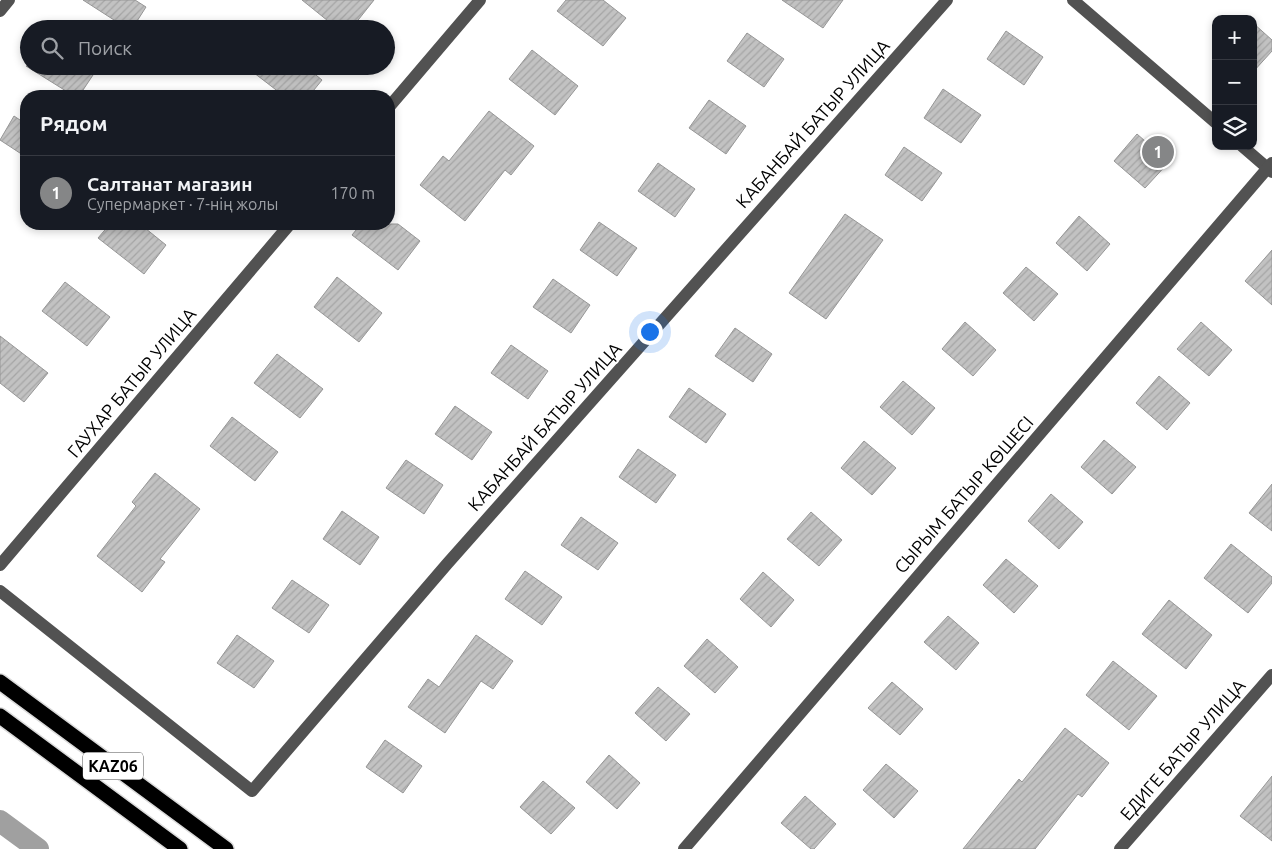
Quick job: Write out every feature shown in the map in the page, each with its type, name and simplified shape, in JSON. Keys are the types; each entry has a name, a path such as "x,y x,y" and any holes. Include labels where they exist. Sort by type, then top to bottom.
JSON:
{"highway":[{"name":"KАZ06","path":"0,682 226,849"},
{"name":"KАZ06","path":"0,716 180,849"}],"street":[{"path":"0,11 9,0"},
{"path":"395,100 480,0"},
{"name":"КАБАНБАЙ БАТЫР УЛИЦА","path":"0,591 252,791 447,564 947,0"},
{"path":"1073,0 1212,121"},
{"path":"1247,150 1271,168"},
{"name":"СЫРЫМ БАТЫР КӨШЕСІ","path":"684,849 1271,168"},
{"name":"ГАУХАР БАТЫР УЛИЦА","path":"0,566 285,230"},
{"name":"ЕДИГЕ БАТЫР УЛИЦА","path":"1120,849 1272,675"}],"building":[{"path":"83,0 135,0 146,7 138,20 114,20"},
{"path":"302,0 374,0 358,20 327,20"},
{"path":"566,0 603,0 626,18 603,46 557,11"},
{"path":"782,0 843,0 823,28"},
{"path":"1257,27 1272,40 1272,51 1257,68"},
{"path":"1006,31 1043,57 1024,85 987,59"},
{"path":"747,33 784,59 764,87 727,61"},
{"path":"532,50 578,86 555,115 509,79"},
{"path":"40,75 93,75 83,90 64,90"},
{"path":"257,75 316,75 322,80 314,90 276,90"},
{"path":"943,89 981,115 961,143 924,118"},
{"path":"709,100 746,126 726,154 689,128"},
{"path":"489,111 534,146 511,175 505,170 465,221 420,185 443,156 449,161"},
{"path":"14,116 20,120 20,153 0,140"},
{"path":"1137,134 1169,162 1145,188 1114,161"},
{"path":"904,147 942,173 922,201 885,175"},
{"path":"658,163 695,189 675,217 638,191"},
{"path":"845,214 883,240 826,319 789,293"},
{"path":"1079,216 1110,244 1087,271 1056,243"},
{"path":"599,222 637,248 617,276 580,250"},
{"path":"395,224 398,224 420,241 398,270 352,235 356,230 395,230"},
{"path":"105,230 147,230 166,245 144,274 98,238"},
{"path":"1272,250 1272,305 1245,281"},
{"path":"1026,267 1058,294 1034,321 1003,293"},
{"path":"337,277 382,313 359,342 314,307"},
{"path":"553,279 590,305 571,333 533,307"},
{"path":"65,282 110,317 87,346 42,311"},
{"path":"965,322 996,350 973,376 942,349"},
{"path":"1201,322 1232,350 1209,376 1177,349"},
{"path":"735,328 772,354 753,382 715,356"},
{"path":"0,336 48,373 24,402 0,383"},
{"path":"511,345 548,371 528,399 491,373"},
{"path":"277,354 323,389 300,418 254,383"},
{"path":"1159,376 1190,403 1167,430 1136,403"},
{"path":"903,381 935,408 912,435 880,407"},
{"path":"689,388 726,414 706,443 669,417"},
{"path":"455,406 492,432 472,460 435,434"},
{"path":"232,417 278,452 255,481 210,446"},
{"path":"1104,440 1136,467 1112,494 1081,467"},
{"path":"864,441 896,468 872,495 841,468"},
{"path":"638,449 676,475 656,503 619,477"},
{"path":"406,460 443,485 424,514 386,488"},
{"path":"155,473 200,509 160,559 165,562 142,592 97,556 136,506 132,502"},
{"path":"1272,484 1272,531 1249,513"},
{"path":"1051,494 1083,522 1059,549 1028,521"},
{"path":"342,511 379,537 360,565 323,539"},
{"path":"811,512 842,540 819,566 787,539"},
{"path":"581,517 618,543 598,570 561,545"},
{"path":"1231,544 1272,577 1272,583 1248,613 1204,578"},
{"path":"1006,559 1038,586 1014,613 983,585"},
{"path":"525,571 562,597 542,625 505,599"},
{"path":"763,572 794,600 771,627 740,599"},
{"path":"292,580 329,605 309,633 272,608"},
{"path":"1169,600 1212,635 1186,669 1142,634"},
{"path":"948,616 979,643 956,670 924,642"},
{"path":"237,635 274,661 254,688 217,663"},
{"path":"476,635 513,661 493,689 481,681 445,733 408,707 428,679 439,687"},
{"path":"707,639 738,667 715,693 684,666"},
{"path":"1113,661 1157,696 1129,730 1086,695"},
{"path":"892,682 923,709 900,735 868,708"},
{"path":"658,687 690,714 666,741 635,713"},
{"path":"1065,728 1109,763 1082,797 1078,794 1035,849 963,849 1019,779 1022,782"},
{"path":"385,740 422,766 403,793 366,767"},
{"path":"609,755 640,783 617,809 586,782"},
{"path":"886,764 918,791 894,818 863,790"},
{"path":"1272,776 1272,841 1240,816"},
{"path":"543,781 575,808 551,834 520,807"},
{"path":"805,796 836,824 814,849 811,849 781,823"}],"waterway":[{"path":"0,821 38,849"}],"place":[{"name":"Салтанат магазин","path":"1158,152"}]}
